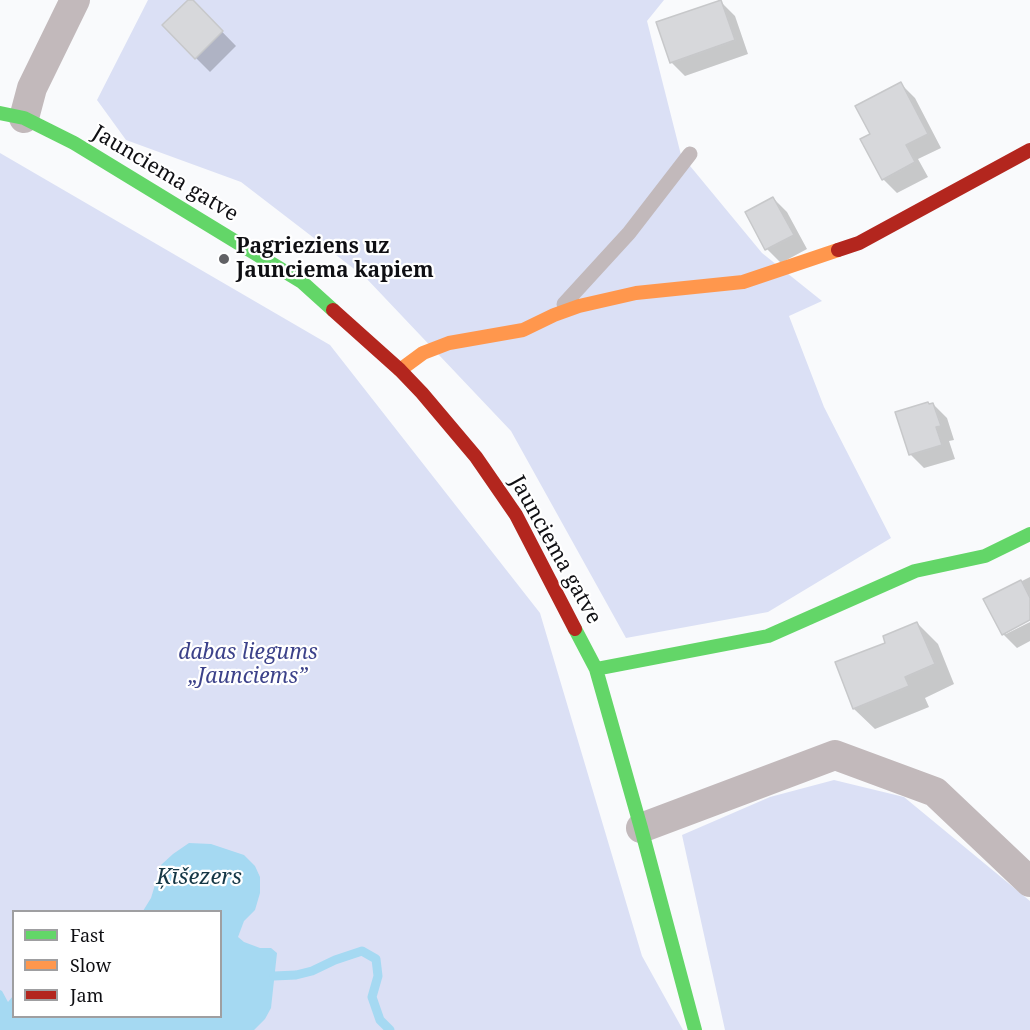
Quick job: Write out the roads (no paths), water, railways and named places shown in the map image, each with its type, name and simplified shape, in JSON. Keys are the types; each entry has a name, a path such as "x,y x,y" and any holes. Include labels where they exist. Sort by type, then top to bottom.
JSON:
{"main road":[{"name":"Jaunciema gatve","path":"12,115 74,143 302,282 400,370 477,457 516,515 596,669 695,1030"},
{"path":"400,370 423,353 449,343 524,330 579,306 636,293 743,282 859,243 1030,150"},
{"path":"596,669 768,636 915,571 985,556 1030,534"}],"street":[{"path":"12,115 32,88 75,0"},
{"path":"641,828 835,755 935,792 1029,880"}],"lane":[{"path":"554,315 629,233 690,154"}],"water":[{"name":"Ķīšezers","path":"189,843 211,844 244,855 255,866 260,877 260,893 255,910 244,921 238,937 260,948 271,948 277,953 271,1008 265,1019 254,1030 0,1030 0,990 8,1002 12,997 12,1018 222,1018 222,910 144,910 151,898 161,865"}],"waterway":[{"path":"274,976 296,975 312,971 362,951 376,959 378,976 372,997 380,1020 390,1030"}],"place":[{"name":"Pagrieziens uz Jaunciema kapiem","path":"224,259"}],"park label":[{"name":"dabas liegums „Jaunciems”","path":"248,665"}]}
